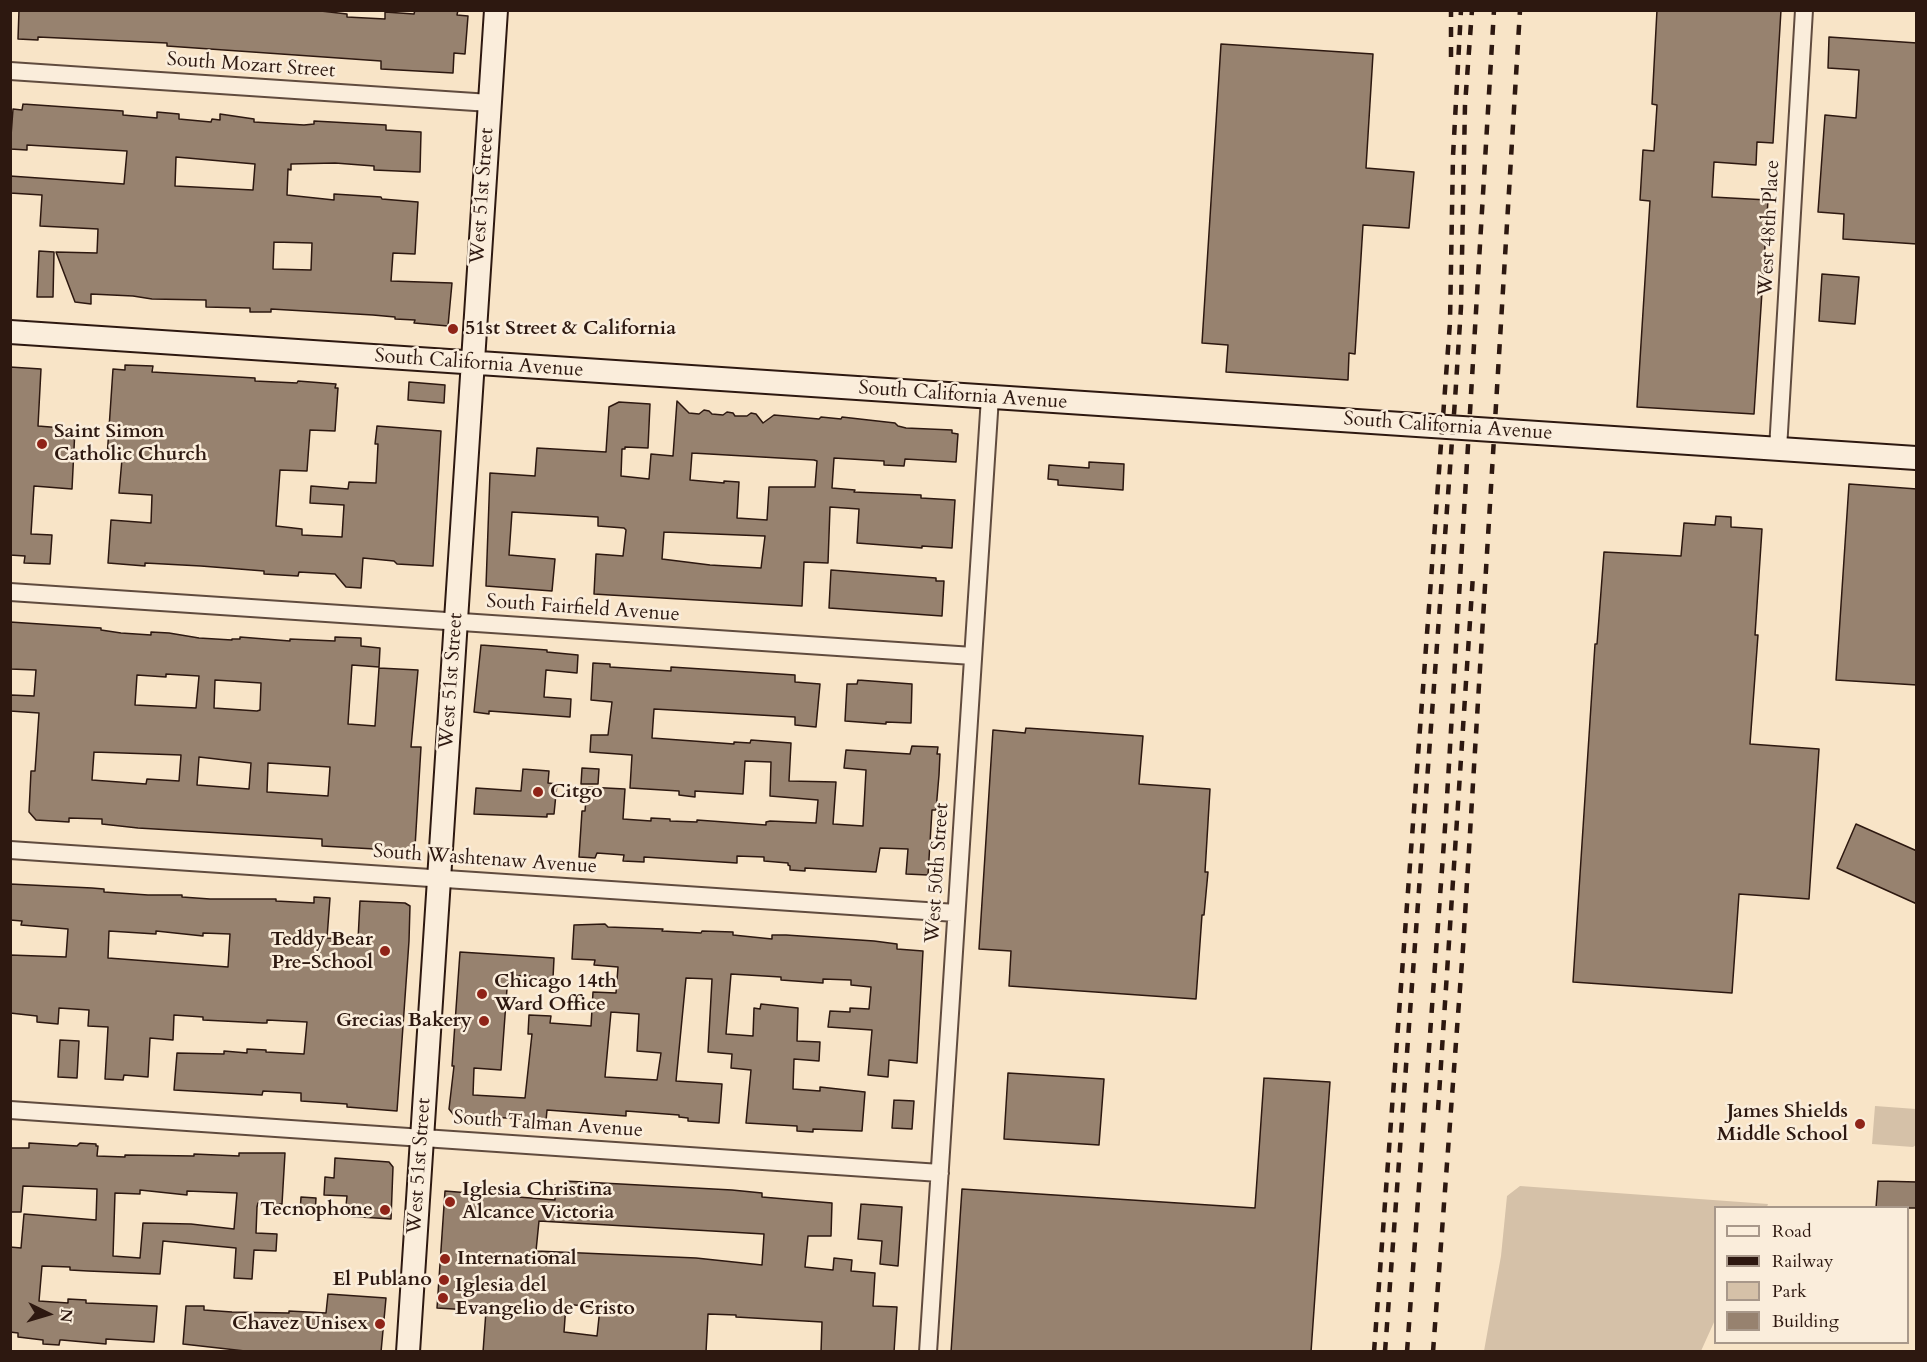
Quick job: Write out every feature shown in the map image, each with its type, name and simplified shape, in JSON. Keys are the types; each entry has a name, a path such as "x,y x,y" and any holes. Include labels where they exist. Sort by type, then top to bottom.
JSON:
{"street":[{"name":"West 51st Street","path":"408,1352 496,10"},
{"name":"West 48th Place","path":"1778,449 1804,10"},
{"name":"South Mozart Street","path":"10,71 490,103"},
{"name":"South California Avenue","path":"10,332 1917,458"},
{"name":"West 50th Street","path":"928,1352 990,398"},
{"name":"South Fairfield Avenue","path":"10,592 973,656"},
{"name":"South Washtenaw Avenue","path":"10,849 956,913"},
{"name":"South Talman Avenue","path":"10,1110 940,1173"}],"green space":[{"path":"1875,1106 1916,1109 1916,1145 1913,1147 1872,1144"},
{"path":"1520,1186 1768,1204 1767,1206 1714,1206 1714,1322 1701,1351 1484,1351 1501,1256 1507,1196"}],"building":[{"path":"19,10 312,10 347,14 347,17 385,19 385,12 414,14 415,10 458,10 457,15 468,16 465,54 454,53 453,73 381,69 381,61 167,46 167,43 38,37 38,40 18,39"},
{"path":"1657,10 1781,10 1773,143 1757,142 1756,165 1714,162 1712,197 1768,200 1754,414 1637,407 1650,201 1640,200 1643,150 1654,151 1657,105 1652,104"},
{"path":"1829,37 1917,43 1917,244 1843,239 1844,214 1818,212 1825,115 1856,118 1859,70 1828,68"},
{"path":"1221,44 1373,54 1366,168 1414,172 1409,228 1363,225 1355,354 1349,353 1348,380 1226,372 1228,345 1202,343"},
{"path":"23,104 123,111 123,115 157,118 157,112 179,114 179,119 211,122 212,119 220,120 220,114 254,119 254,122 304,125 314,124 314,121 386,125 386,130 421,132 420,172 374,170 374,166 335,163 291,164 291,170 288,169 287,195 334,200 334,194 418,202 415,254 393,253 391,281 452,283 448,326 414,323 415,320 373,315 271,309 271,312 250,312 250,308 206,307 206,300 152,299 91,294 91,304 75,302 56,252 97,253 98,229 40,226 42,195 10,193 10,176 124,184 127,151 27,145 27,150 10,149 13,109 22,110","holes":["176,157 255,164 253,190 175,186","274,242 312,243 311,270 273,269"]},
{"path":"39,251 54,252 53,297 37,297"},
{"path":"1822,274 1859,277 1855,324 1819,321"},
{"path":"125,365 153,366 152,372 255,378 255,381 336,384 335,388 338,388 335,431 310,430 307,471 280,470 276,526 302,529 302,535 342,537 344,505 310,503 311,486 348,489 349,482 376,483 377,426 441,431 433,566 397,564 394,561 363,558 361,588 346,587 335,574 299,572 298,576 201,566 145,563 145,566 108,563 111,520 151,523 152,495 119,493 122,459 107,458 113,369 125,370"},
{"name":"Saint Simon Catholic Church","path":"10,367 41,369 38,426 75,429 72,489 34,486 31,534 52,535 50,564 24,563 25,556 10,555"},
{"path":"409,382 445,385 444,403 408,400"},
{"path":"677,401 689,413 699,414 704,410 712,414 723,415 727,412 735,416 747,416 751,413 756,414 763,423 774,415 819,419 821,417 841,419 842,417 895,423 906,428 952,430 952,433 958,434 956,462 905,459 904,466 884,465 884,461 834,458 832,488 855,490 854,492 921,495 921,498 955,500 952,548 857,543 859,509 830,507 828,563 804,562 802,606 594,594 596,554 623,556 626,530 624,528 598,526 598,517 512,512 509,555 555,559 552,591 486,586 490,473 535,476 537,448 606,452 609,407 619,402 650,404 648,448 625,447 622,449 621,476 649,479 651,454 673,456","holes":["692,453 814,460 817,461 815,487 769,487 767,520 737,518 739,482 690,480","664,532 765,536 761,568 662,559"]},
{"path":"1089,462 1124,464 1123,490 1058,485 1058,480 1048,479 1049,465 1089,468"},
{"path":"1849,484 1917,489 1917,685 1836,680"},
{"path":"1716,516 1731,517 1731,527 1762,529 1755,635 1758,635 1750,744 1819,749 1809,899 1739,894 1732,993 1573,982 1595,644 1597,644 1604,552 1681,556 1684,523 1715,525"},
{"path":"831,570 936,578 936,581 944,581 942,616 829,608"},
{"path":"10,622 101,628 101,630 121,633 151,635 151,632 169,633 232,640 240,639 240,637 290,641 290,639 335,641 335,637 361,638 361,646 380,648 379,667 352,665 348,724 375,726 379,668 418,670 411,747 421,747 415,847 410,851 322,846 322,839 138,828 102,824 102,819 69,818 69,822 36,820 29,812 31,771 35,771 39,713 10,711 10,707 11,695 34,696 36,670 10,669","holes":["166,674 199,676 196,708 135,705 137,675 166,677","215,680 261,683 260,710 214,708","94,752 181,755 179,781 147,779 146,784 92,780","199,757 251,763 249,789 197,785","268,763 330,767 328,796 267,792"]},
{"path":"481,645 578,655 577,673 546,670 544,697 571,699 570,717 474,712"},
{"path":"593,663 610,664 610,667 671,671 671,667 795,675 795,682 820,684 816,727 795,725 795,717 654,709 652,738 734,744 734,742 750,743 751,740 791,743 789,781 836,782 833,824 863,826 866,770 844,768 846,750 910,754 912,746 938,747 939,775 936,810 932,810 928,875 906,874 908,849 880,848 876,872 805,868 805,871 790,870 788,863 764,861 764,857 737,856 737,863 644,857 644,862 623,861 624,855 597,853 595,858 579,857 582,811 585,811 587,787 625,789 623,819 651,821 651,818 670,819 670,821 697,822 697,820 766,825 766,822 770,821 816,823 818,800 770,796 771,762 745,761 743,794 695,791 695,797 679,795 679,791 630,788 632,755 590,752 591,735 608,735 612,702 591,700"},
{"path":"858,680 912,684 911,723 845,721 847,684 857,684"},
{"path":"1026,728 1143,736 1139,784 1210,789 1205,872 1208,872 1204,915 1202,915 1196,999 1009,986 1011,951 979,949 993,730 1025,733"},
{"path":"582,768 599,769 598,784 581,784"},
{"path":"523,769 549,771 548,783 557,784 554,814 547,814 547,817 474,814 476,788 521,791"},
{"path":"1856,824 1917,851 1917,904 1837,868"},
{"path":"10,884 92,888 104,889 104,892 182,895 182,897 210,899 276,899 276,901 314,903 314,897 330,898 327,938 358,940 360,901 405,903 410,906 409,941 397,1111 301,1101 301,1093 263,1091 262,1095 174,1090 177,1053 224,1054 224,1051 247,1053 247,1049 304,1054 307,1022 267,1020 267,1023 263,1023 203,1020 203,1017 174,1015 173,1040 150,1038 148,1077 124,1075 123,1080 105,1079 108,1027 88,1026 89,1010 59,1008 58,1024 37,1022 37,1016 10,1013 10,955 66,957 68,929 21,925 22,921 10,920","holes":["109,931 156,934 156,931 203,936 203,933 230,934 228,967 108,958"]},
{"path":"605,924 608,927 701,933 702,931 733,932 733,935 772,939 772,935 786,935 874,941 897,944 897,949 923,951 917,1063 889,1060 888,1077 868,1075 872,1030 828,1027 830,1011 850,1012 850,1008 869,1009 871,987 851,985 851,980 823,979 823,983 781,980 781,977 731,974 726,1034 753,1036 754,1008 760,1009 761,1004 798,1008 797,1041 820,1042 819,1061 794,1059 793,1089 820,1091 820,1087 865,1092 862,1131 813,1129 813,1132 797,1131 797,1126 746,1123 751,1070 731,1068 732,1054 708,1052 712,979 686,978 676,1081 722,1084 719,1123 688,1121 688,1118 679,1117 679,1115 626,1111 626,1116 547,1110 546,1121 453,1114 449,1109 454,1066 452,1066 460,952 554,958 553,978 508,975 501,1070 474,1068 473,1095 525,1098 532,1034 528,1034 529,1015 551,1016 550,1023 591,1026 593,992 616,993 618,967 594,965 595,960 572,959 574,925","holes":["611,1012 639,1014 637,1051 661,1053 657,1080 605,1077"]},
{"path":"60,1040 79,1041 77,1078 58,1077"},
{"path":"1008,1073 1104,1079 1099,1145 1004,1139"},
{"path":"1264,1078 1330,1082 1311,1352 951,1352 962,1189 1255,1208"},
{"path":"894,1100 914,1101 912,1129 892,1128"},
{"path":"29,1143 77,1146 80,1143 96,1144 98,1146 97,1156 125,1157 125,1155 239,1156 239,1153 285,1153 282,1204 258,1203 257,1207 256,1233 277,1234 276,1251 254,1250 252,1279 234,1278 236,1248 163,1241 160,1274 70,1270 70,1267 42,1266 39,1301 68,1303 68,1299 86,1300 86,1303 157,1306 154,1342 106,1339 106,1344 60,1340 59,1345 43,1344 43,1340 18,1337 18,1333 10,1332 10,1247 21,1248 24,1214 96,1220 97,1189 23,1186 21,1212 10,1212 10,1148 29,1148","holes":["140,1190 187,1195 187,1191 237,1193 234,1229 191,1224 143,1223 140,1258 113,1256 115,1193 140,1194"]},
{"path":"335,1158 389,1162 393,1167 391,1219 345,1216 347,1196 324,1195 325,1177 334,1178"},
{"path":"565,1181 732,1190 762,1193 762,1197 832,1203 831,1236 808,1236 805,1267 833,1270 834,1258 852,1260 851,1271 875,1273 873,1306 897,1307 894,1352 821,1352 822,1322 708,1314 706,1352 483,1352 486,1311 437,1308 445,1191 555,1200 555,1185 565,1185","holes":["539,1221 764,1234 762,1265 696,1258 536,1251","566,1304 600,1308 597,1336 564,1332"]},
{"path":"1878,1181 1917,1182 1917,1208 1876,1206"},
{"path":"301,1197 316,1198 315,1215 300,1214"},
{"path":"861,1204 902,1207 898,1266 880,1264 882,1241 858,1239"},
{"path":"328,1294 386,1298 381,1352 254,1352 183,1344 186,1306 204,1306 204,1310 232,1312 326,1313"}],"railway":[{"path":"1451,10 1451,57"},
{"path":"1374,1352 1450,322 1453,156 1461,10"},
{"path":"1385,1352 1455,400 1461,307 1465,105 1472,10"},
{"path":"1407,1352 1446,814 1494,10"},
{"path":"1433,1352 1463,948 1520,10"},
{"path":"1438,1110 1473,575"}],"place":[{"name":"51st Street & California","path":"453,329"},
{"name":"Saint Simon Catholic Church","path":"42,444"},
{"name":"Citgo","path":"538,792"},
{"name":"Teddy Bear Pre-School","path":"385,951"},
{"name":"Chicago 14th Ward Office","path":"482,994"},
{"name":"Grecias Bakery","path":"484,1021"},
{"name":"James Shields Middle School","path":"1860,1124"},
{"name":"Iglesia Christina Alcance Victoria","path":"450,1202"},
{"name":"Tecnophone","path":"385,1210"},
{"name":"International","path":"445,1259"},
{"name":"El Publano","path":"444,1280"},
{"name":"Iglesia del Evangelio de Cristo","path":"443,1298"},
{"name":"Chavez Unisex","path":"380,1324"}]}
